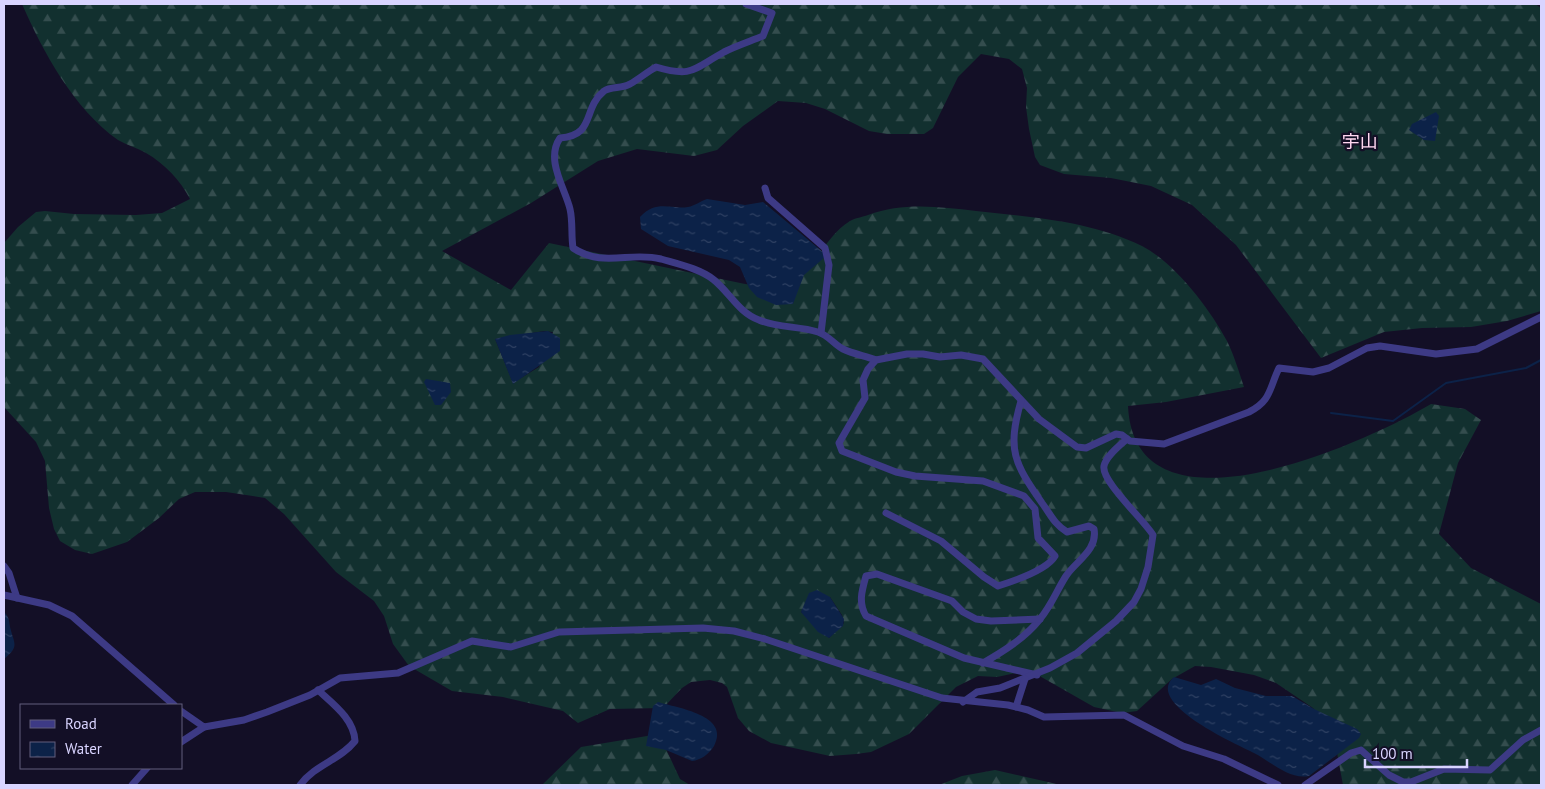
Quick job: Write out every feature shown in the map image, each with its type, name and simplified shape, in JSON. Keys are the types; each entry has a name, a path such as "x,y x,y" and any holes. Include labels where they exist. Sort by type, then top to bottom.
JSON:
{"street":[{"path":"746,4 772,13 763,36 725,51 700,68 683,73 656,67 629,85 606,90 596,102 583,130 572,137 560,138 555,155 557,172 570,210 573,248 583,255 597,258 610,260 637,256 658,259 681,266 712,278 742,310 758,320 821,333 845,350 876,360"},
{"path":"765,188 768,198 825,248 829,265 821,333"},
{"path":"886,513 941,540 984,577 998,586 1019,579 1052,562 1056,556 1038,538 1035,509 1024,496 983,481 915,476 896,472 842,451 839,443 865,398 863,380 868,369 876,360 885,356 922,354 940,357 961,355 983,359 1039,419 1077,447 1086,448 1116,434 1137,443 1164,444 1262,406 1268,399 1279,368 1313,372 1329,368 1367,348 1380,346 1436,354 1477,349 1541,317"},
{"path":"983,663 1006,650 1040,619 1067,575 1088,553 1095,536 1094,529 1089,526 1067,532 1057,526 1022,474 1014,458 1021,401"},
{"path":"963,702 978,692 1000,688 1037,675 1077,653 1091,643 1134,602 1148,567 1153,535 1145,522 1118,494 1104,471 1104,465 1126,439"},
{"path":"4,566 9,573 17,598"},
{"path":"1037,675 964,658 866,616 861,608 861,592 866,576 877,574 888,576 952,601 964,612 976,618 991,621 1040,619"},
{"path":"4,595 50,605 72,616 173,704"},
{"path":"182,741 204,727 244,720 318,690 340,678 398,673 472,642 511,647 560,632 703,628 734,631 765,639 917,691 963,702 1016,707 1044,717 1124,715 1183,746 1224,758 1278,785"},
{"path":"1016,707 1024,679"},
{"path":"300,785 322,764 345,752 355,741 355,732 347,718 318,690"},
{"path":"182,712 204,727"},
{"path":"1305,785 1352,753 1361,750 1389,775 1403,782 1411,782 1444,769 1490,770 1523,740 1541,730"},
{"path":"132,785 146,769"}],"green space":[{"path":"22,4 1535,4 1541,8 1541,311 1507,321 1471,327 1422,328 1384,332 1321,358 1236,245 1192,205 1151,186 1111,178 1064,174 1040,165 1035,157 1029,129 1026,107 1027,88 1022,69 1009,59 981,54 958,77 933,128 924,134 887,134 869,131 825,109 806,103 778,101 743,126 717,150 694,156 637,149 598,161 531,203 442,251 511,290 549,243 745,284 775,287 788,283 799,276 808,268 831,238 850,221 881,211 908,207 962,209 1061,221 1102,231 1142,246 1179,275 1201,301 1227,341 1244,387 1166,402 1128,406 1140,448 1169,471 1210,478 1258,472 1309,459 1358,440 1400,421 1431,404 1465,409 1481,420 1458,463 1439,534 1471,568 1541,604 1541,785 1343,785 1333,731 1313,708 1276,683 1254,675 1211,667 1195,666 1172,679 1137,711 1122,713 1094,707 1029,670 997,677 978,676 956,687 909,734 871,752 856,754 830,756 771,743 749,731 738,718 727,687 722,683 710,680 691,682 682,688 663,708 610,709 578,723 563,711 503,697 452,691 409,666 393,644 384,616 374,601 336,572 284,514 265,498 226,492 195,492 179,499 159,518 127,542 92,554 75,550 60,541 54,529 49,508 45,461 36,442 4,407 4,243 18,227 36,212 136,215 162,213 190,199 182,185 166,167 146,153 118,140 87,112 50,60","holes":["544,331 553,332 539,367 513,383 495,339","830,597 842,615 844,623 829,638 801,612 805,605"]},
{"path":"659,734 680,779 690,785 542,785 581,747"},
{"path":"995,770 1061,785 939,785 962,776"}],"water":[{"path":"1436,112 1439,116 1435,141 1424,140 1409,130 1412,124"},
{"path":"707,199 745,205 763,202 824,253 825,257 804,275 793,304 776,305 757,297 749,288 740,267 729,260 668,246 641,229 640,217 652,208 664,206 682,208 693,206"},
{"path":"548,331 560,338 560,351 513,384 495,339 510,335"},
{"path":"426,379 450,383 451,392 441,405 435,405 424,382"},
{"path":"817,590 830,597 844,619 843,626 829,638 818,632 801,612 809,593"},
{"path":"4,612 7,615 14,648 4,659"},
{"path":"1174,677 1201,685 1216,679 1235,688 1266,696 1292,696 1314,709 1357,729 1361,734 1359,738 1309,776 1287,773 1196,722 1181,710 1171,699 1168,687"},
{"path":"658,702 689,710 709,720 715,727 717,735 710,752 702,758 692,761 666,750 646,746 653,706"}],"waterway":[{"path":"1331,413 1393,421 1446,383 1526,368 1541,360"}],"district":[{"name":"宇山","path":"1360,142"}]}
